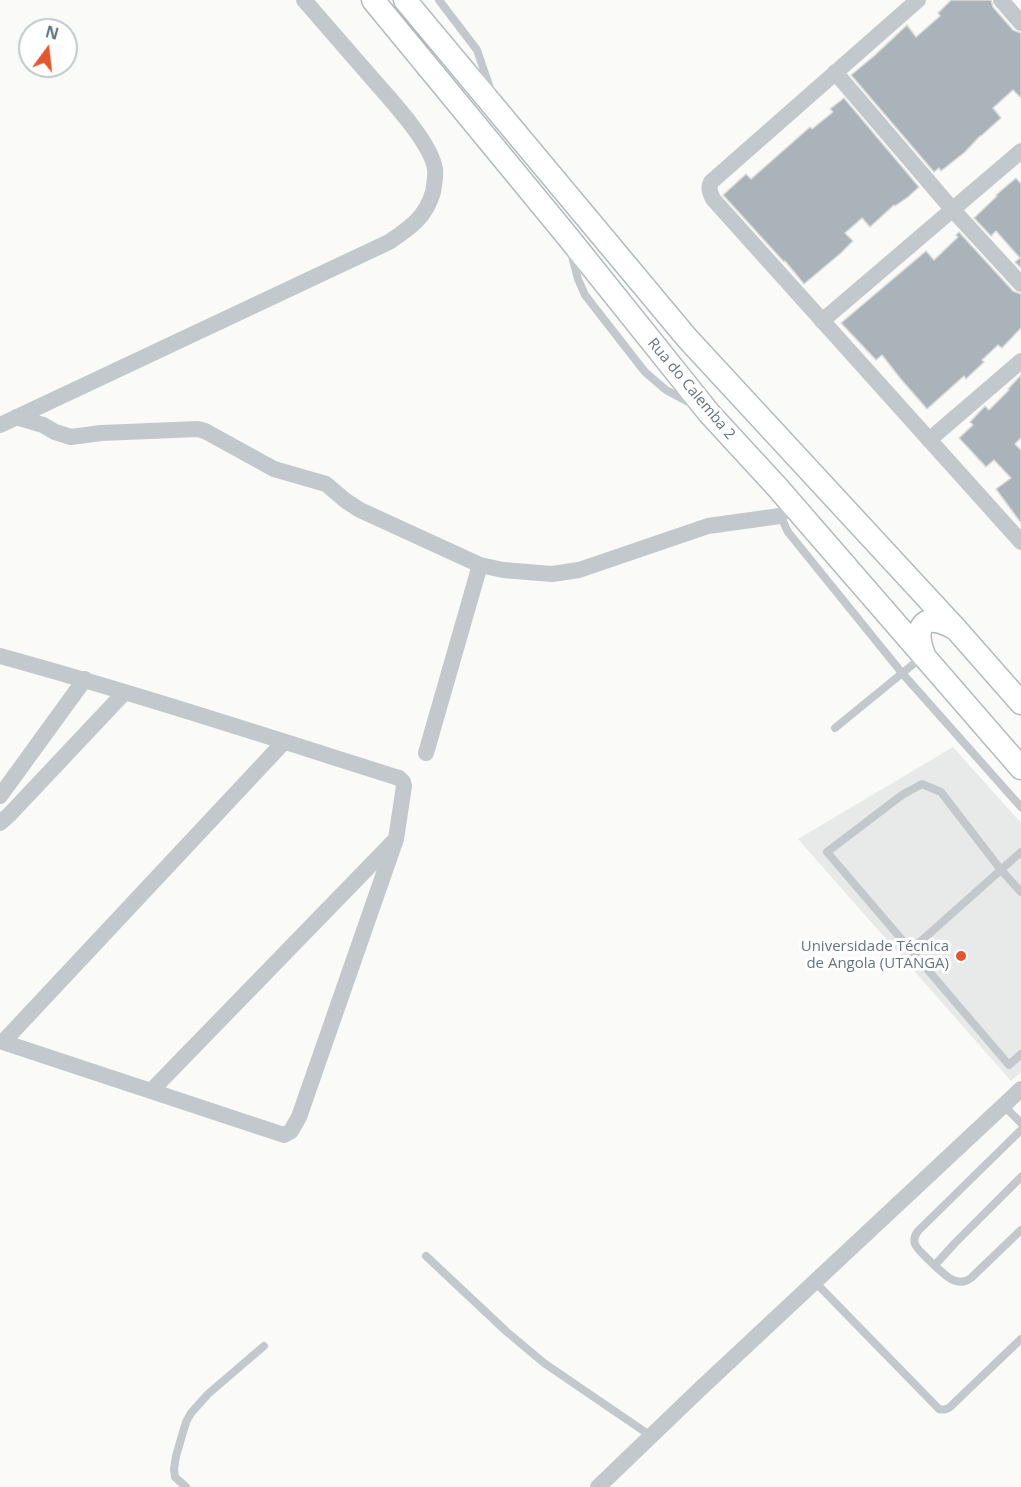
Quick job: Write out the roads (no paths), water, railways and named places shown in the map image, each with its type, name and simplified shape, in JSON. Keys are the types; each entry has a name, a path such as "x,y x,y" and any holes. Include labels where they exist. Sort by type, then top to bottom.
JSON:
{"main road":[{"name":"Rua do Calemba 2","path":"373,0 709,413 778,488 1021,768"},
{"name":"Rua do Calemba 2","path":"405,0 687,338 1016,696"},
{"path":"924,655 919,639 919,631 923,624 939,621 956,629"}],"street":[{"path":"0,424 389,242 420,219 430,202 434,185 436,170 431,154 423,140 397,108 304,0"},
{"path":"918,0 711,182 709,191 713,199 1021,542"},
{"path":"1001,0 1021,23"},
{"path":"835,72 952,209 1021,284"},
{"path":"822,321 1021,151"},
{"path":"929,440 1021,361"},
{"path":"16,417 71,437 101,433 198,429 205,431 274,469 326,484 360,510 480,565 503,570 552,574 579,570 708,526 780,516"},
{"path":"426,753 480,565"},
{"path":"0,656 125,692 399,778 403,782 404,792 396,839 299,1117 291,1131 284,1135 2,1042 284,742"},
{"path":"0,796 85,680"},
{"path":"0,823 125,692"},
{"path":"151,1091 396,839"},
{"path":"598,1487 1021,1089"}],"lane":[{"path":"439,0 477,50 499,114"},
{"path":"778,488 780,516 789,532 902,673 1021,807"},
{"path":"835,728 924,655"},
{"path":"1021,892 1000,870 941,792 922,784 902,795 827,852 1009,1065 1021,1054"},
{"path":"911,950 1021,852"},
{"path":"1004,1106 1021,1123"},
{"path":"1021,1130 915,1235 914,1239 915,1246 951,1280 967,1281 1021,1230"},
{"path":"935,1265 1021,1177"},
{"path":"426,1256 507,1332 544,1363 651,1436"},
{"path":"815,1282 939,1409 947,1410 1021,1339"},
{"path":"186,1487 175,1477 174,1469 186,1422 208,1394 264,1346"}],"place":[{"name":"Universidade Técnica de Angola (UTANGA)","path":"961,956"}]}
